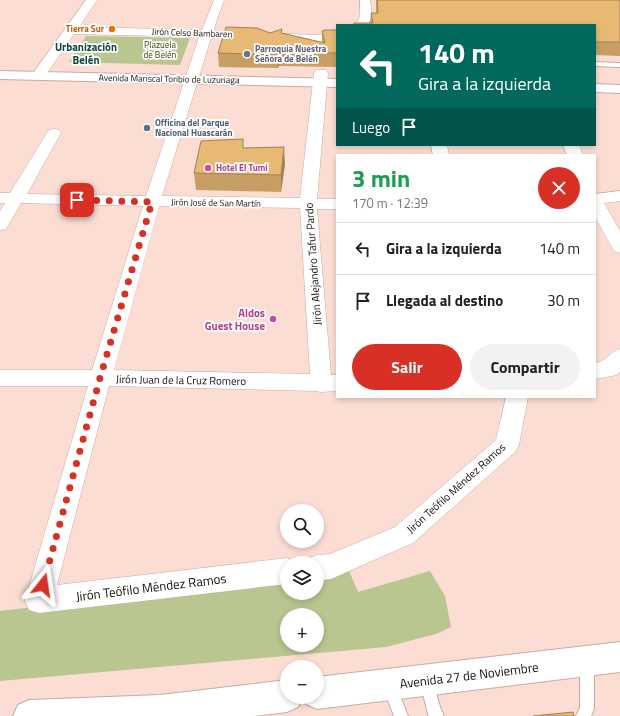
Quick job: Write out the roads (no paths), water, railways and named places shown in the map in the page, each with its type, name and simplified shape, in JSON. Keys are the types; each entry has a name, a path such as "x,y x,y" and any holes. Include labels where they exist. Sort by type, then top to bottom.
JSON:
{"main road":[{"name":"Avenida Mariscal Toribio de Luzuriaga","path":"0,67 42,72 329,78"},
{"name":"Avenida Mariscal Toribio de Luzuriaga","path":"0,76 42,72"},
{"path":"596,80 620,81"},
{"path":"596,88 620,89"},
{"name":"Avenida 27 de Noviembre","path":"324,692 620,657"},
{"path":"29,716 160,711 280,697"}],"street":[{"path":"42,72 92,0"},
{"path":"100,378 152,202 192,75 219,0"},
{"path":"362,24 366,16 365,0"},
{"name":"Jirón Celso Bambaren","path":"72,30 316,39 336,37"},
{"name":"Jirón Alejandro Tafur Pardo","path":"329,78 308,204 329,383"},
{"path":"0,225 8,198 54,133"},
{"path":"596,200 620,196"},
{"name":"Jirón José de San Martín","path":"8,198 152,202 336,204"},
{"path":"596,202 620,247"},
{"path":"596,371 609,369 620,357"},
{"name":"Jirón Juan de la Cruz Romero","path":"0,378 100,378 329,383"},
{"name":"Jirón Teófilo Méndez Ramos","path":"100,378 39,600 280,572"},
{"name":"Jirón Teófilo Méndez Ramos","path":"324,567 331,566 404,535 507,445 517,398"}],"lane":[{"path":"596,64 620,65"},
{"path":"583,716 587,709 587,661"},
{"path":"426,680 433,710 437,716"},
{"path":"389,684 401,716"}],"place":[{"name":"Tierra Sur","path":"112,29"},
{"name":"Parroquia Nuestra Señora de Belén","path":"247,54"},
{"name":"Officina del Parque Nacional Huascarán","path":"147,128"},
{"name":"Hotel El Tumi","path":"208,168"},
{"name":"Aldos Guest House","path":"273,319"}],"district":[{"name":"Urbanización Belén","path":"86,53"}],"park label":[{"name":"Plazuela de Belén","path":"160,50"}]}
